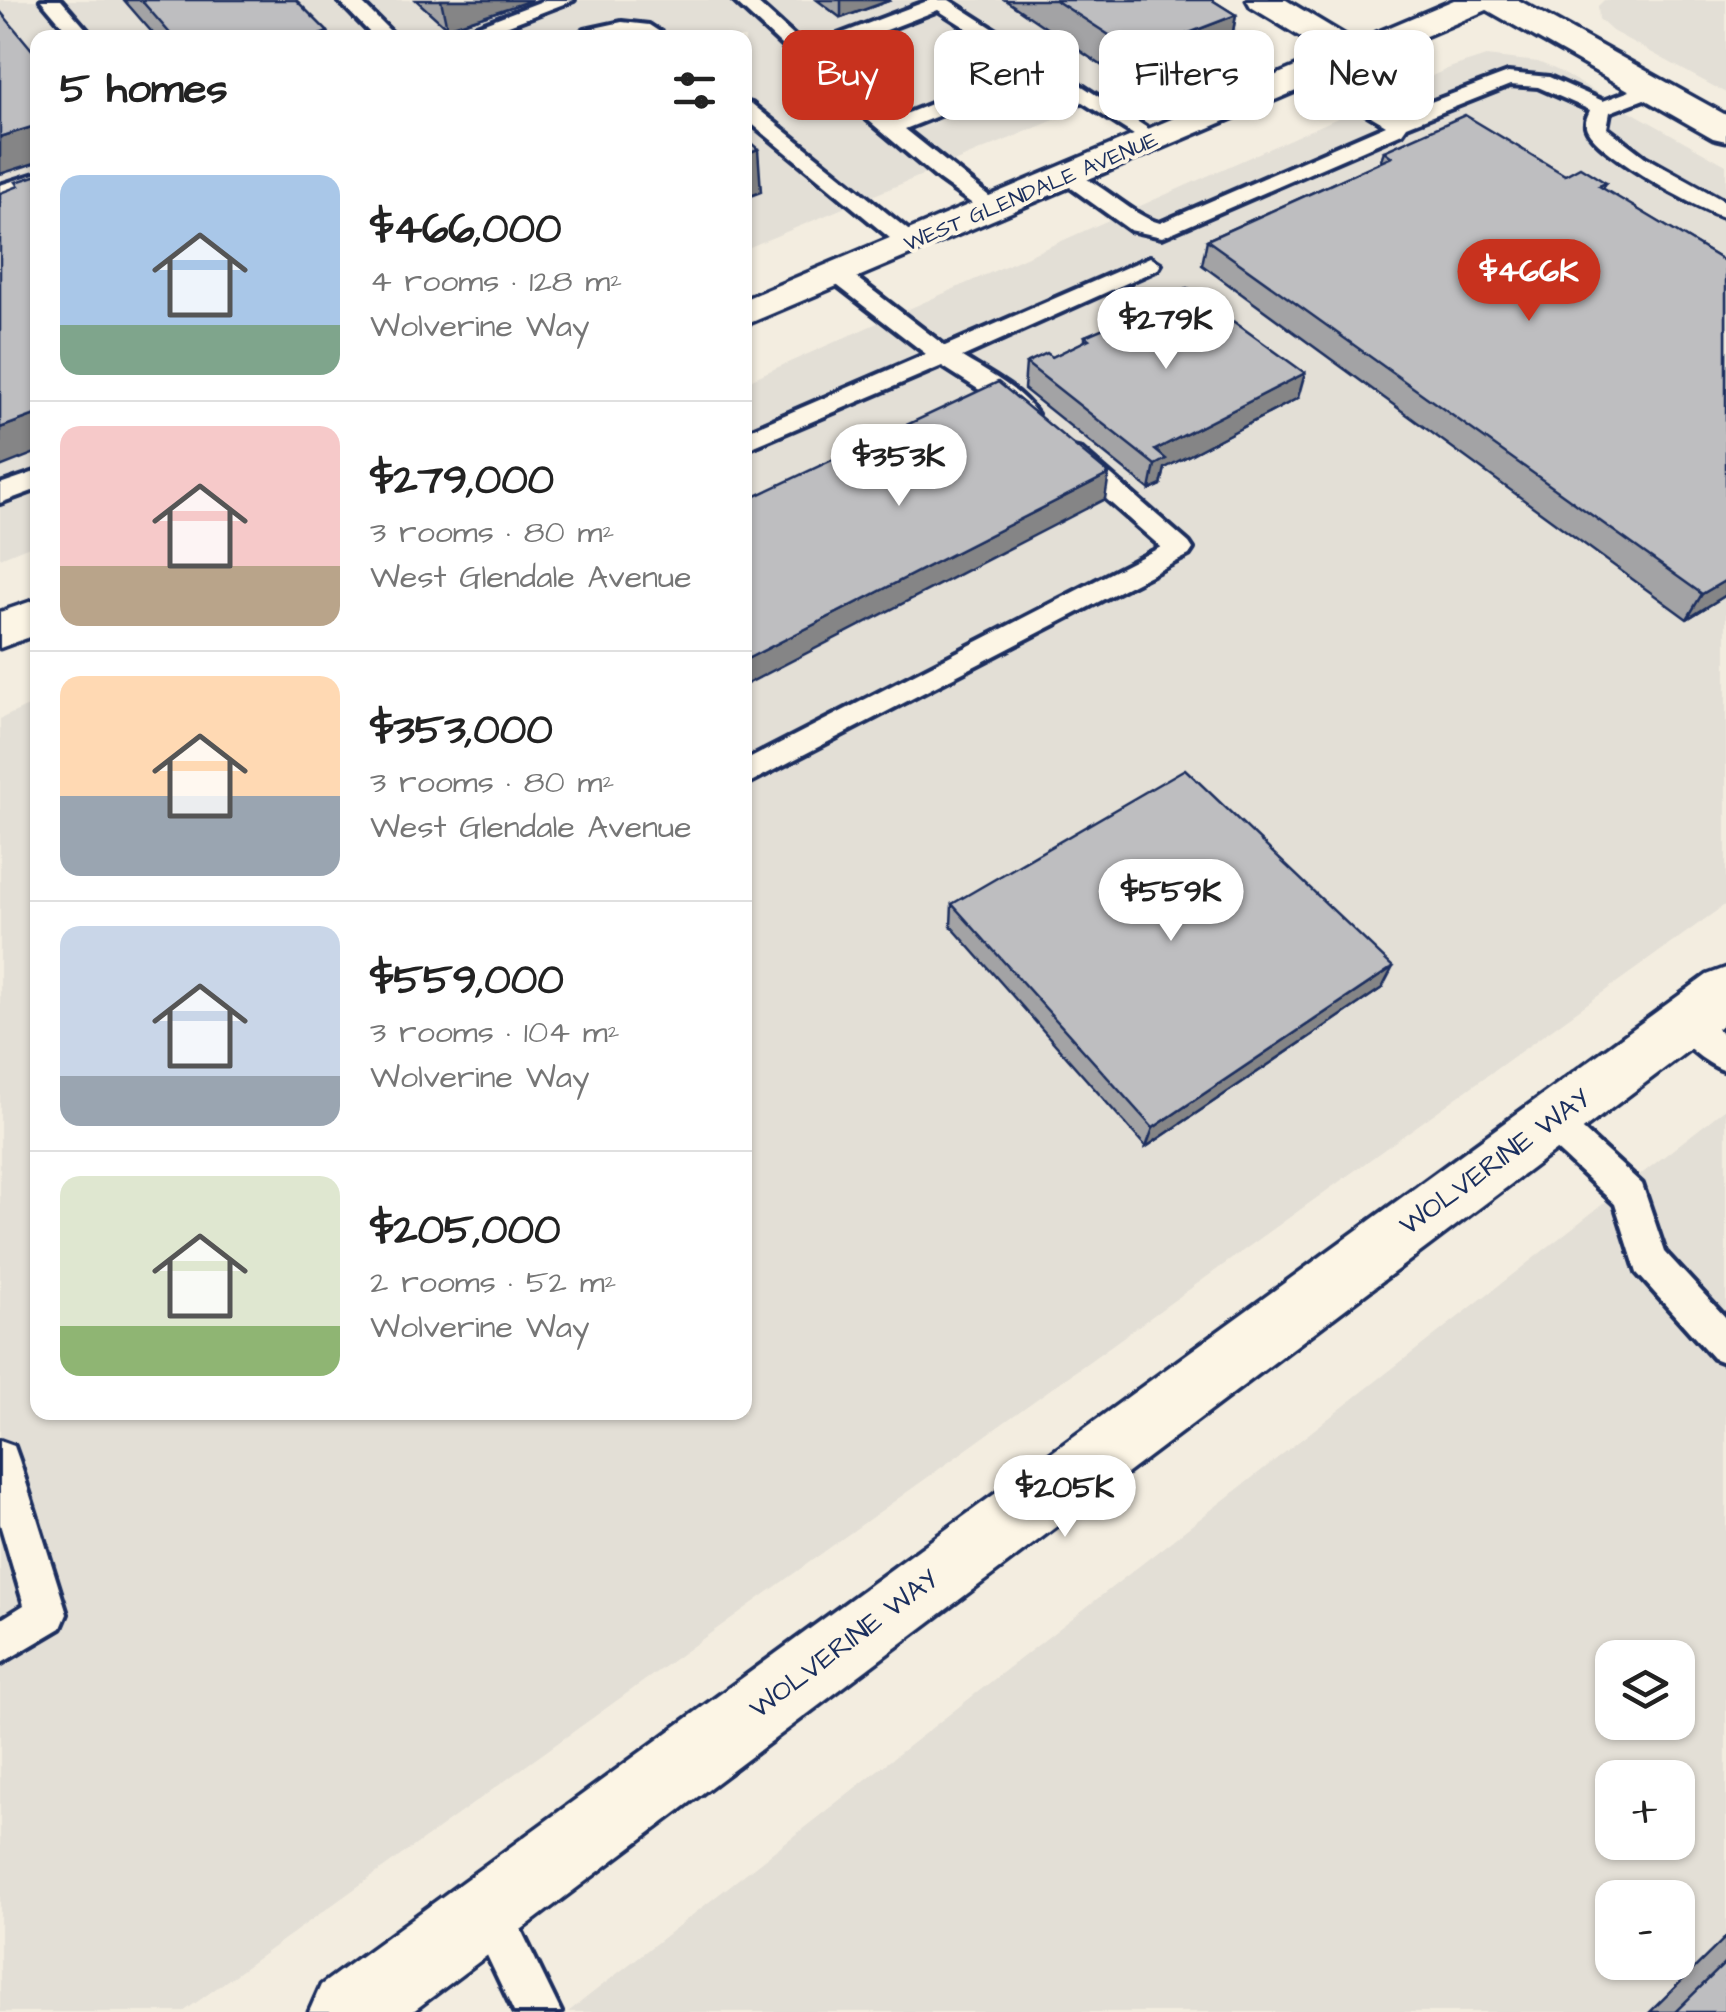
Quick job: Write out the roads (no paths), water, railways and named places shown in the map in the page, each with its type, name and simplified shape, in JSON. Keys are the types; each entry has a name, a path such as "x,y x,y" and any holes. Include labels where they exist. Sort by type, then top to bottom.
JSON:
{"street":[{"path":"1263,0 1313,30"},
{"name":"WEST GLENDALE AVENUE","path":"1412,30 1482,0"},
{"path":"1494,0 1726,130"},
{"name":"WEST GLENDALE AVENUE","path":"752,310 1294,80"},
{"path":"0,632 30,619"},
{"name":"WOLVERINE WAY","path":"348,2012 1549,1121 1712,1023"}],"lane":[{"path":"51,0 77,30"},
{"path":"348,0 378,30"},
{"path":"478,30 564,0"},
{"path":"743,0 782,36"},
{"path":"869,30 940,3 982,30"},
{"path":"603,30 650,30"},
{"path":"1067,177 1138,225 1162,230 1395,129 1398,122 1508,79 1542,81 1602,108"},
{"path":"1652,89 1602,108 1596,120 1598,130 1616,148 1726,211"},
{"path":"1079,92 1155,140"},
{"path":"890,128 934,110"},
{"path":"752,114 910,243"},
{"path":"880,120 993,208"},
{"path":"0,192 30,183"},
{"path":"752,439 1150,264"},
{"path":"752,770 1180,549 998,390 943,356 837,274"},
{"path":"0,494 30,482"},
{"path":"1549,1121 1630,1195 1650,1260 1726,1345"},
{"path":"0,1460 47,1614 0,1644"},
{"path":"487,1909 538,2012"}]}
